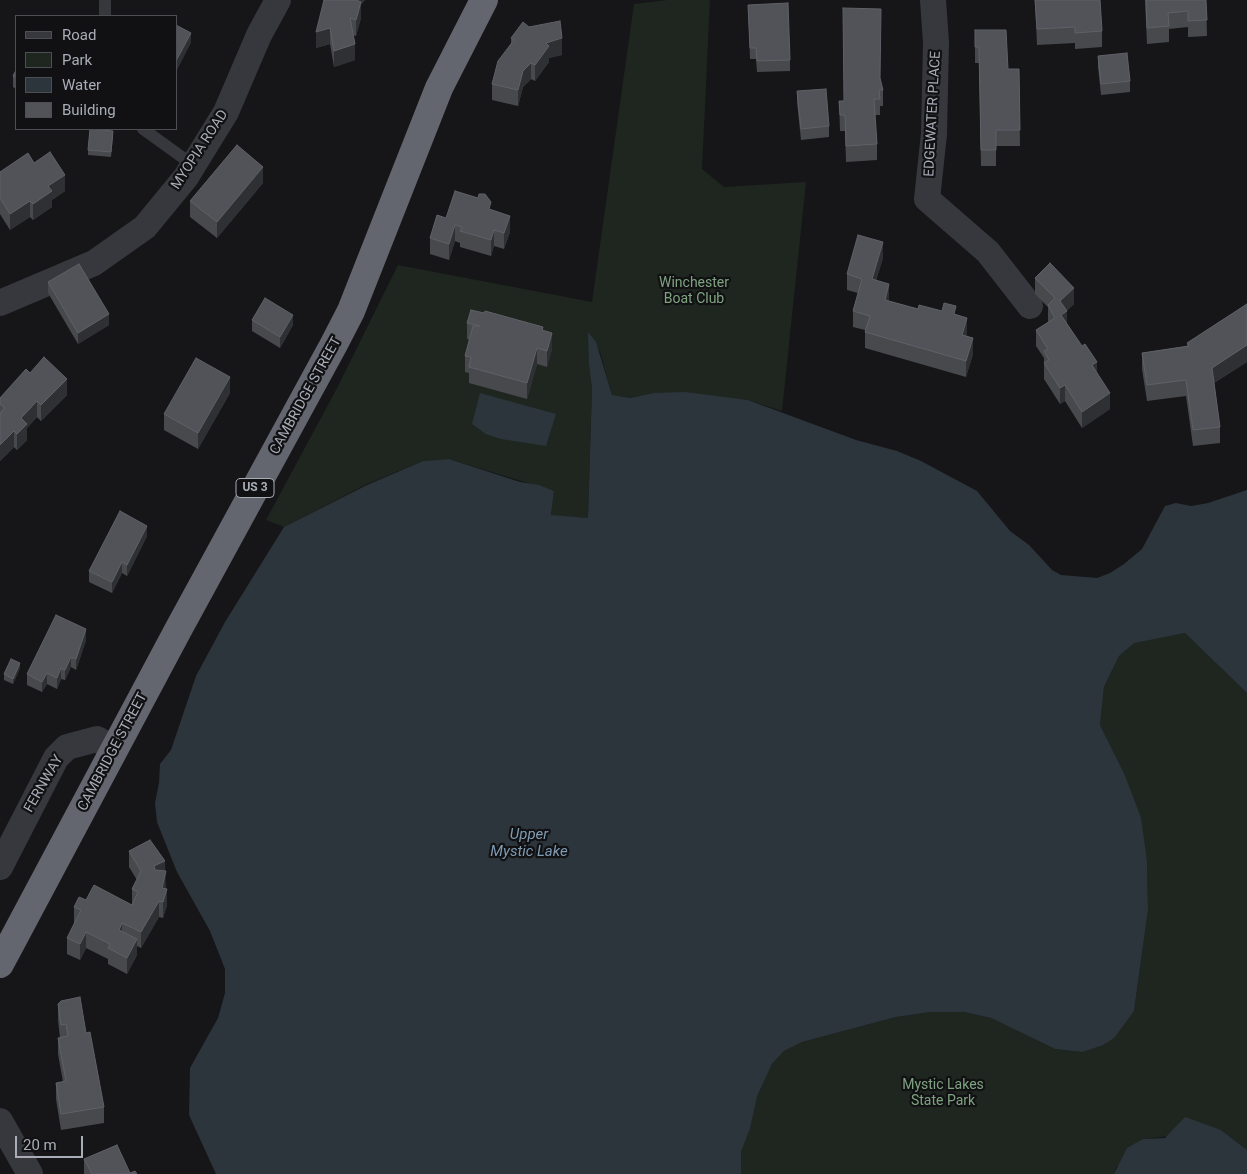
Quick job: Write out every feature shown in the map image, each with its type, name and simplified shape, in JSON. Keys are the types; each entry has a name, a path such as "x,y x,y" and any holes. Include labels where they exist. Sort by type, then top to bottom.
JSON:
{"highway":[{"name":"CAMBRIDGE STREET","path":"0,964 347,319 439,88 484,0"}],"street":[{"name":"MYOPIA ROAD","path":"0,304 94,263 144,227 193,165 226,112 259,35 278,0"},
{"name":"EDGEWATER PLACE","path":"933,0 936,42 934,134 927,199 988,252 1030,306"},
{"name":"FERNWAY","path":"0,868 56,758 67,747 97,739 114,749"},
{"path":"0,1121 30,1174"}],"lane":[{"path":"105,0 105,15"},
{"path":"144,130 193,165"}],"green space":[{"name":"Winchester Boat Club","path":"667,0 710,0 702,169 724,187 806,182 782,411 748,400 653,393 630,398 612,395 600,352 589,333 589,365 592,388 588,518 551,516 554,491 449,459 423,461 367,484 284,527 266,520 336,390 398,265 592,302 634,4"},
{"name":"Mystic Lakes State Park","path":"1185,633 1247,693 1247,1150 1221,1130 1143,1139 1116,1168 1114,1174 741,1174 741,1152 750,1129 756,1096 772,1064 784,1051 802,1042 896,1017 931,1012 964,1012 991,1018 1055,1049 1082,1052 1134,1011 1148,910 1147,861 1124,773 1100,725 1104,687 1119,656 1134,642"}],"water":[{"name":"Upper Mystic Lake","path":"588,332 596,342 612,395 630,398 653,393 685,392 748,400 856,440 897,451 921,461 977,491 1010,531 1029,545 1052,570 1061,575 1097,578 1110,573 1124,564 1142,549 1165,506 1176,503 1191,506 1208,503 1247,490 1247,693 1185,633 1134,643 1119,656 1104,687 1100,725 1124,773 1141,818 1147,861 1148,910 1134,1011 1114,1038 1103,1045 1082,1052 1055,1049 991,1018 964,1012 931,1012 896,1017 802,1042 784,1051 772,1064 757,1096 750,1129 741,1152 741,1174 216,1174 189,1115 190,1068 218,1018 225,993 225,969 210,931 177,872 157,822 155,803 160,764 171,750 196,676 225,622 284,527 367,485 423,461 449,459 520,482 539,485 554,491 551,515 588,518 592,388"},
{"path":"480,393 556,414 546,446 501,439 486,434 472,424"},
{"path":"1185,1117 1221,1130 1247,1150 1247,1174 1114,1174 1127,1148 1143,1139 1165,1138"}],"building":[{"path":"324,0 356,0 361,2 356,20 350,18 355,44 334,51 330,28 316,32"},
{"path":"1035,0 1100,0 1102,31 1075,33 1075,27 1037,29"},
{"path":"1146,0 1206,0 1207,20 1188,21 1188,11 1168,13 1169,26 1147,28"},
{"path":"788,3 790,60 757,61 756,48 750,48 748,5"},
{"path":"843,8 881,9 880,78 883,90 879,90 880,99 874,99 877,144 846,146 845,115 840,115 839,101 844,101"},
{"path":"560,21 562,38 546,43 549,46 535,65 531,63 523,71 518,90 492,84 498,61 514,40 511,38 523,22 529,27"},
{"path":"178,26 191,33 178,57"},
{"path":"975,30 1006,30 1008,69 1019,69 1020,130 996,130 996,150 981,150 979,47 975,47"},
{"path":"1127,53 1130,81 1101,84 1098,56"},
{"path":"826,89 829,126 801,129 797,91"},
{"path":"90,130 113,131 111,152 88,150"},
{"path":"237,145 263,167 217,222 190,201"},
{"path":"50,152 65,175 48,186 52,191 33,204 30,201 10,214 0,198 0,172 28,153 34,163"},
{"path":"455,191 478,198 479,194 485,194 491,202 489,209 510,216 504,233 494,230 491,240 460,231 462,227 455,225 449,244 430,238 437,215 446,218"},
{"path":"858,235 883,242 872,279 889,284 885,300 918,309 919,305 942,311 944,303 956,306 954,314 967,318 962,335 973,338 966,361 865,332 870,316 853,311 862,279 847,274"},
{"path":"1050,263 1074,288 1060,301 1067,311 1061,315 1082,346 1085,344 1097,362 1092,365 1110,393 1082,412 1065,385 1060,388 1044,363 1049,360 1044,351 1048,349 1036,330 1055,318 1048,305 1055,298 1035,278"},
{"path":"79,264 109,314 78,333 48,282"},
{"path":"265,298 293,315 280,337 252,320"},
{"path":"1247,304 1247,345 1212,368 1220,427 1193,430 1186,380 1147,385 1142,353 1189,346 1187,343"},
{"path":"471,310 484,313 485,311 543,327 542,330 552,333 547,351 537,348 527,383 469,367 471,357 465,356 473,326 480,326 467,323"},
{"path":"44,357 67,379 41,405 37,401 21,418 27,424 17,434 14,431 0,445 0,413 5,408 0,404 0,398 26,369 30,373"},
{"path":"196,358 230,377 198,433 164,414"},
{"path":"120,511 147,526 127,565 122,562 112,582 89,571"},
{"path":"56,615 86,629 76,659 71,657 65,670 61,668 57,678 47,673 42,682 27,674"},
{"path":"11,659 20,663 13,679 4,674"},
{"path":"150,840 165,861 154,866 155,870 166,871 162,888 167,889 163,902 159,901 141,932 122,923 119,930 137,939 127,958 108,948 110,944 86,932 80,944 67,938 81,910 74,907 79,897 86,900 94,885 132,905 138,892 132,889 141,871 129,851"},
{"path":"80,997 86,1033 90,1032 104,1107 61,1114 56,1083 66,1081 58,1038 68,1036 66,1024 61,1025 58,1004 61,1001"},
{"path":"117,1145 130,1173 135,1171 137,1174 92,1174 84,1159"}]}
